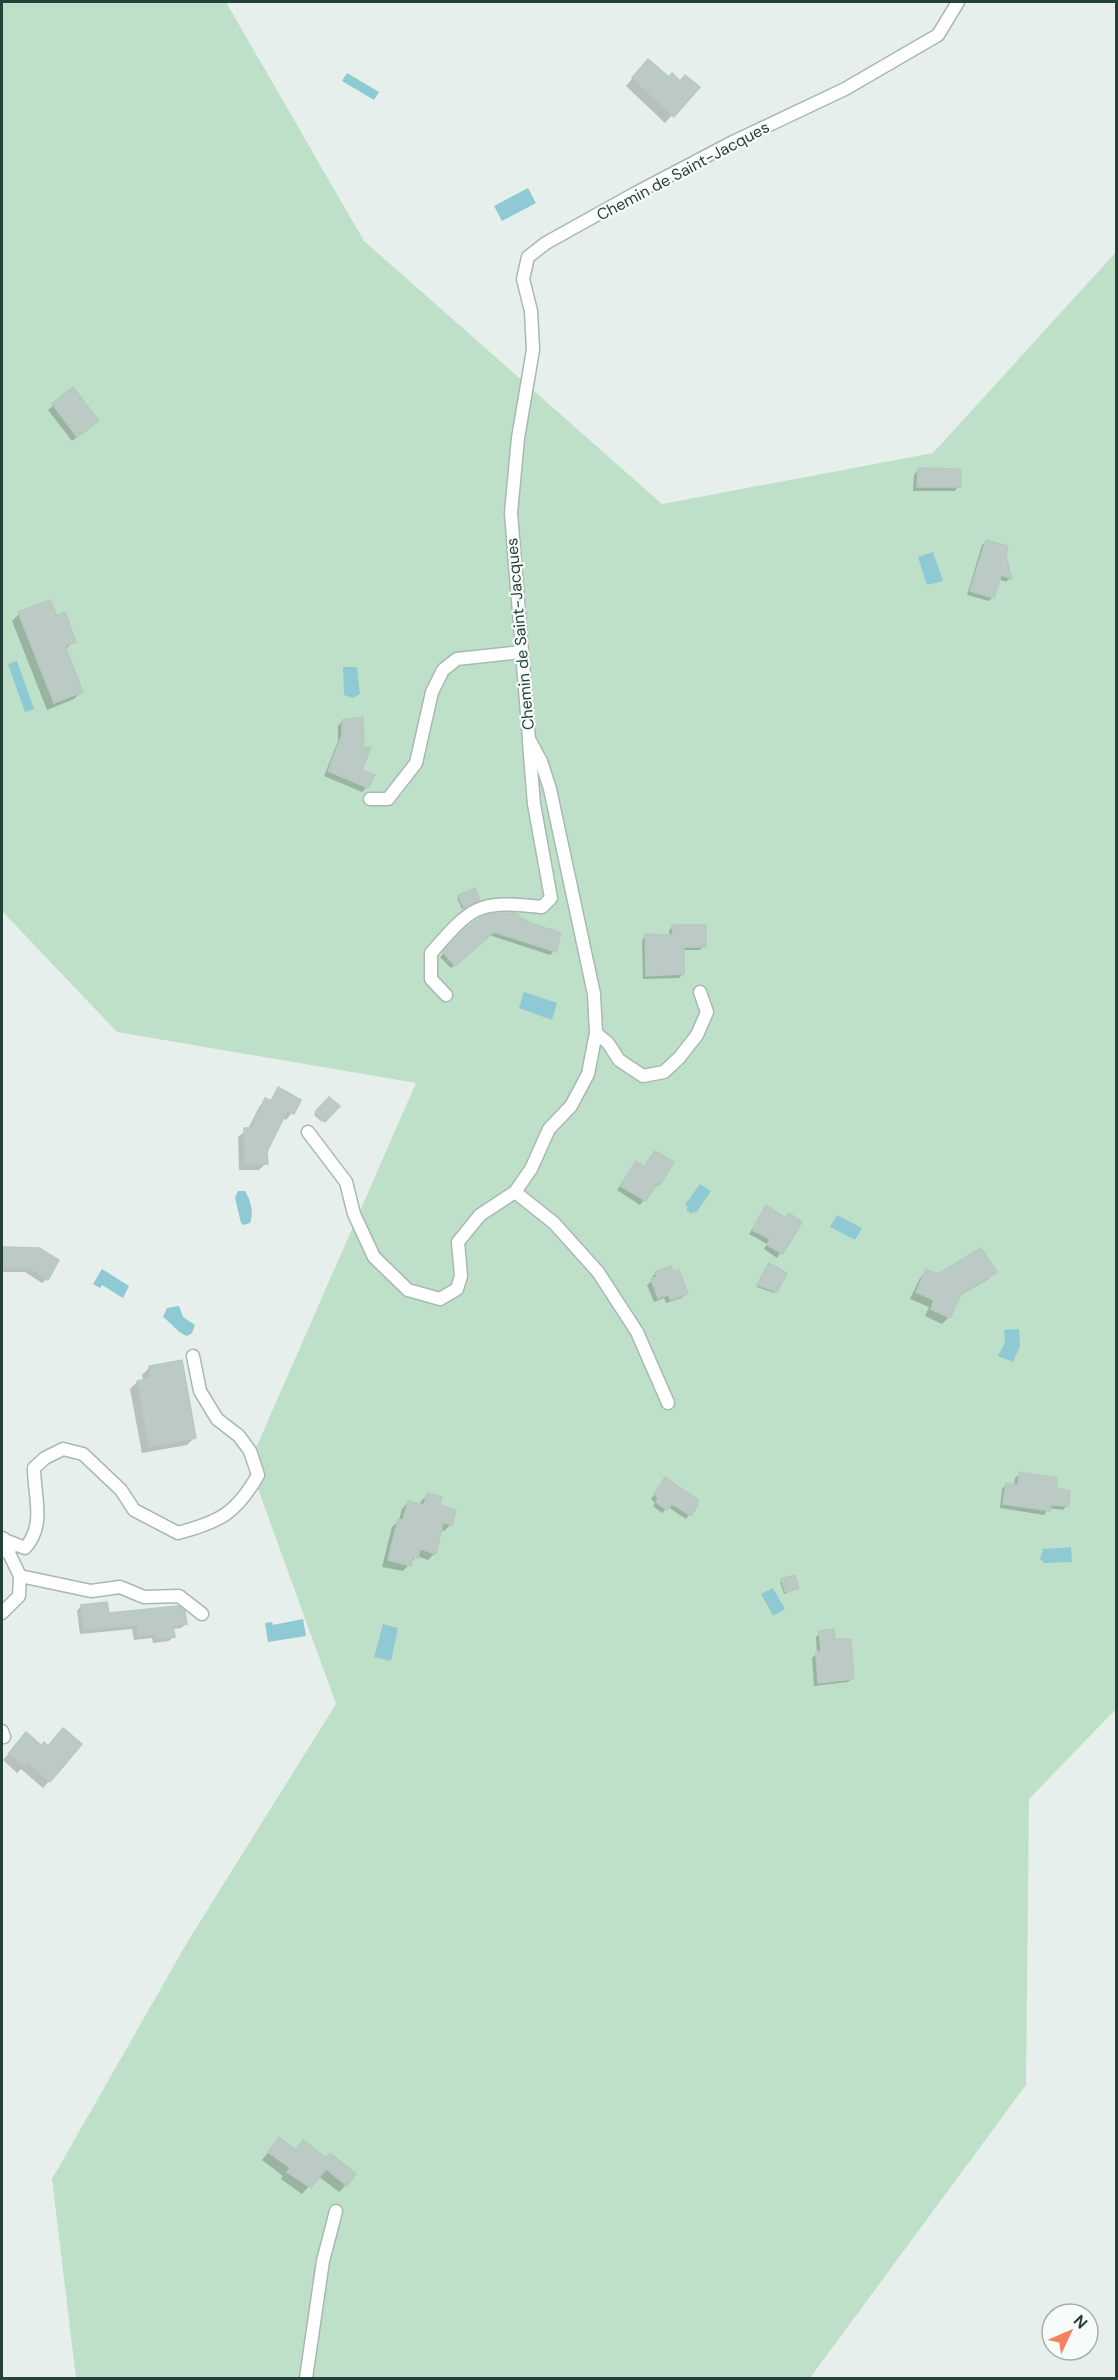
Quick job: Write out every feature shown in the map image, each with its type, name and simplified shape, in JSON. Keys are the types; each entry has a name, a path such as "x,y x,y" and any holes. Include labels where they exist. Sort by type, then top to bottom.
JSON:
{"lane":[{"name":"Chemin de Saint-Jacques","path":"308,1132 346,1182 354,1214 374,1257 408,1290 440,1299 457,1289 461,1276 458,1242 480,1215 515,1192 531,1169 549,1130 571,1106 588,1074 596,1034 594,994 562,836 541,761 529,739 511,513 518,438 533,350 531,311 523,279 528,257 546,243 634,194 733,142 844,89 938,35 958,2"},
{"path":"370,799 388,799 416,763 432,692 443,670 457,659 522,652"},
{"path":"446,995 431,979 431,953 469,913 486,905 542,907 551,898 534,804 529,739"},
{"path":"596,1034 608,1043 618,1060 643,1076 664,1072 697,1035 706,1012 700,992"},
{"path":"515,1192 554,1223 598,1272 637,1332 669,1403"},
{"path":"3,1543 26,1548 33,1539 39,1513 34,1491 34,1468 45,1458 63,1449 83,1454 121,1490 134,1510 178,1533 210,1525 231,1511 249,1492 258,1475 250,1451 239,1436 217,1419 200,1391 193,1356"},
{"path":"2,1613 19,1596 20,1576 3,1543"},
{"path":"20,1576 91,1591 120,1587 144,1598 179,1596 202,1614"},
{"path":"306,2379 323,2261 336,2211"}],"green space":[{"path":"2,2 226,2 364,241 662,504 933,453 1116,252 1116,1709 1029,1799 1026,2085 810,2378 76,2378 52,2179 188,1941 336,1704 249,1464 416,1083 117,1032 2,911"}],"water":[{"path":"347,73 379,92 374,100 342,81"},
{"path":"528,188 536,203 502,221 494,206"},
{"path":"933,552 943,581 927,585 918,557"},
{"path":"17,661 34,709 25,712 8,664"},
{"path":"343,667 357,667 360,694 353,698 344,695"},
{"path":"524,992 557,1003 552,1020 519,1008"},
{"path":"700,1184 711,1191 696,1213 694,1211 692,1214 686,1210 688,1207 685,1205"},
{"path":"238,1191 245,1191 251,1207 250,1223 244,1225 241,1223 235,1198"},
{"path":"837,1215 862,1228 855,1240 830,1227"},
{"path":"102,1269 129,1286 123,1298 102,1285 100,1288 93,1284"},
{"path":"179,1306 183,1317 195,1325 192,1333 187,1336 163,1317 167,1308"},
{"path":"1019,1329 1020,1346 1013,1362 998,1356 1005,1342 1004,1330"},
{"path":"1071,1547 1072,1562 1044,1563 1040,1559 1043,1549"},
{"path":"773,1588 785,1609 773,1616 761,1594"},
{"path":"303,1619 306,1636 268,1642 265,1623 272,1622 273,1625"},
{"path":"383,1624 398,1628 391,1661 374,1657"}],"building":[{"path":"648,59 669,77 672,73 680,81 685,75 700,87 674,117 632,78"},
{"path":"73,387 99,421 77,437 52,404"},
{"path":"918,468 961,469 961,487 917,487"},
{"path":"986,540 1008,546 1006,556 1012,579 1001,575 994,598 970,591"},
{"path":"50,600 57,616 65,612 76,642 65,646 83,692 54,703 18,612"},
{"path":"363,717 364,748 371,747 362,770 375,775 368,788 328,771 342,735 342,720"},
{"path":"475,888 480,900 464,908 458,895"},
{"path":"515,913 527,922 561,933 556,952 494,932 455,966 443,952 463,931 482,917 491,914"},
{"path":"672,925 706,925 706,947 684,947 684,974 646,976 645,934 673,935"},
{"path":"278,1087 301,1100 294,1114 287,1111 267,1152 268,1164 245,1164 244,1128 251,1128 265,1098 271,1101"},
{"path":"329,1097 340,1106 325,1122 315,1112"},
{"path":"655,1151 674,1162 660,1185 657,1183 646,1201 620,1186 636,1161 644,1167"},
{"path":"766,1205 786,1218 789,1213 802,1222 783,1254 767,1245 770,1239 752,1230"},
{"path":"3,1247 39,1248 59,1260 48,1280 30,1268 2,1268"},
{"path":"981,1248 997,1272 961,1294 950,1318 931,1309 934,1300 916,1292 926,1269 938,1274"},
{"path":"769,1263 787,1273 777,1292 757,1285"},
{"path":"671,1266 674,1272 679,1270 688,1294 671,1300 668,1295 658,1298 651,1279 657,1277 655,1272"},
{"path":"182,1360 196,1438 149,1447 137,1381 150,1378 149,1366"},
{"path":"1019,1472 1057,1478 1056,1488 1070,1491 1069,1506 1051,1505 1050,1511 1003,1504 1006,1483 1018,1485"},
{"path":"665,1477 698,1500 698,1505 691,1516 672,1504 667,1510 656,1502 658,1498 654,1494"},
{"path":"427,1493 442,1497 440,1505 456,1510 452,1525 443,1523 436,1554 420,1549 418,1558 413,1557 411,1566 388,1560 398,1519 403,1520 408,1501 424,1505"},
{"path":"795,1575 799,1588 786,1593 781,1579"},
{"path":"107,1602 109,1613 178,1606 185,1611 187,1624 173,1626 175,1637 157,1639 156,1634 138,1636 137,1625 84,1630 81,1605"},
{"path":"834,1629 835,1639 851,1639 854,1679 818,1683 816,1652 821,1651 819,1631"},
{"path":"63,1728 82,1744 50,1782 28,1763 24,1767 9,1753 26,1732 42,1746 44,1742 48,1746"},
{"path":"279,2137 296,2150 303,2140 326,2158 330,2153 356,2174 347,2186 326,2169 311,2188 287,2172 290,2168 268,2152"}]}
